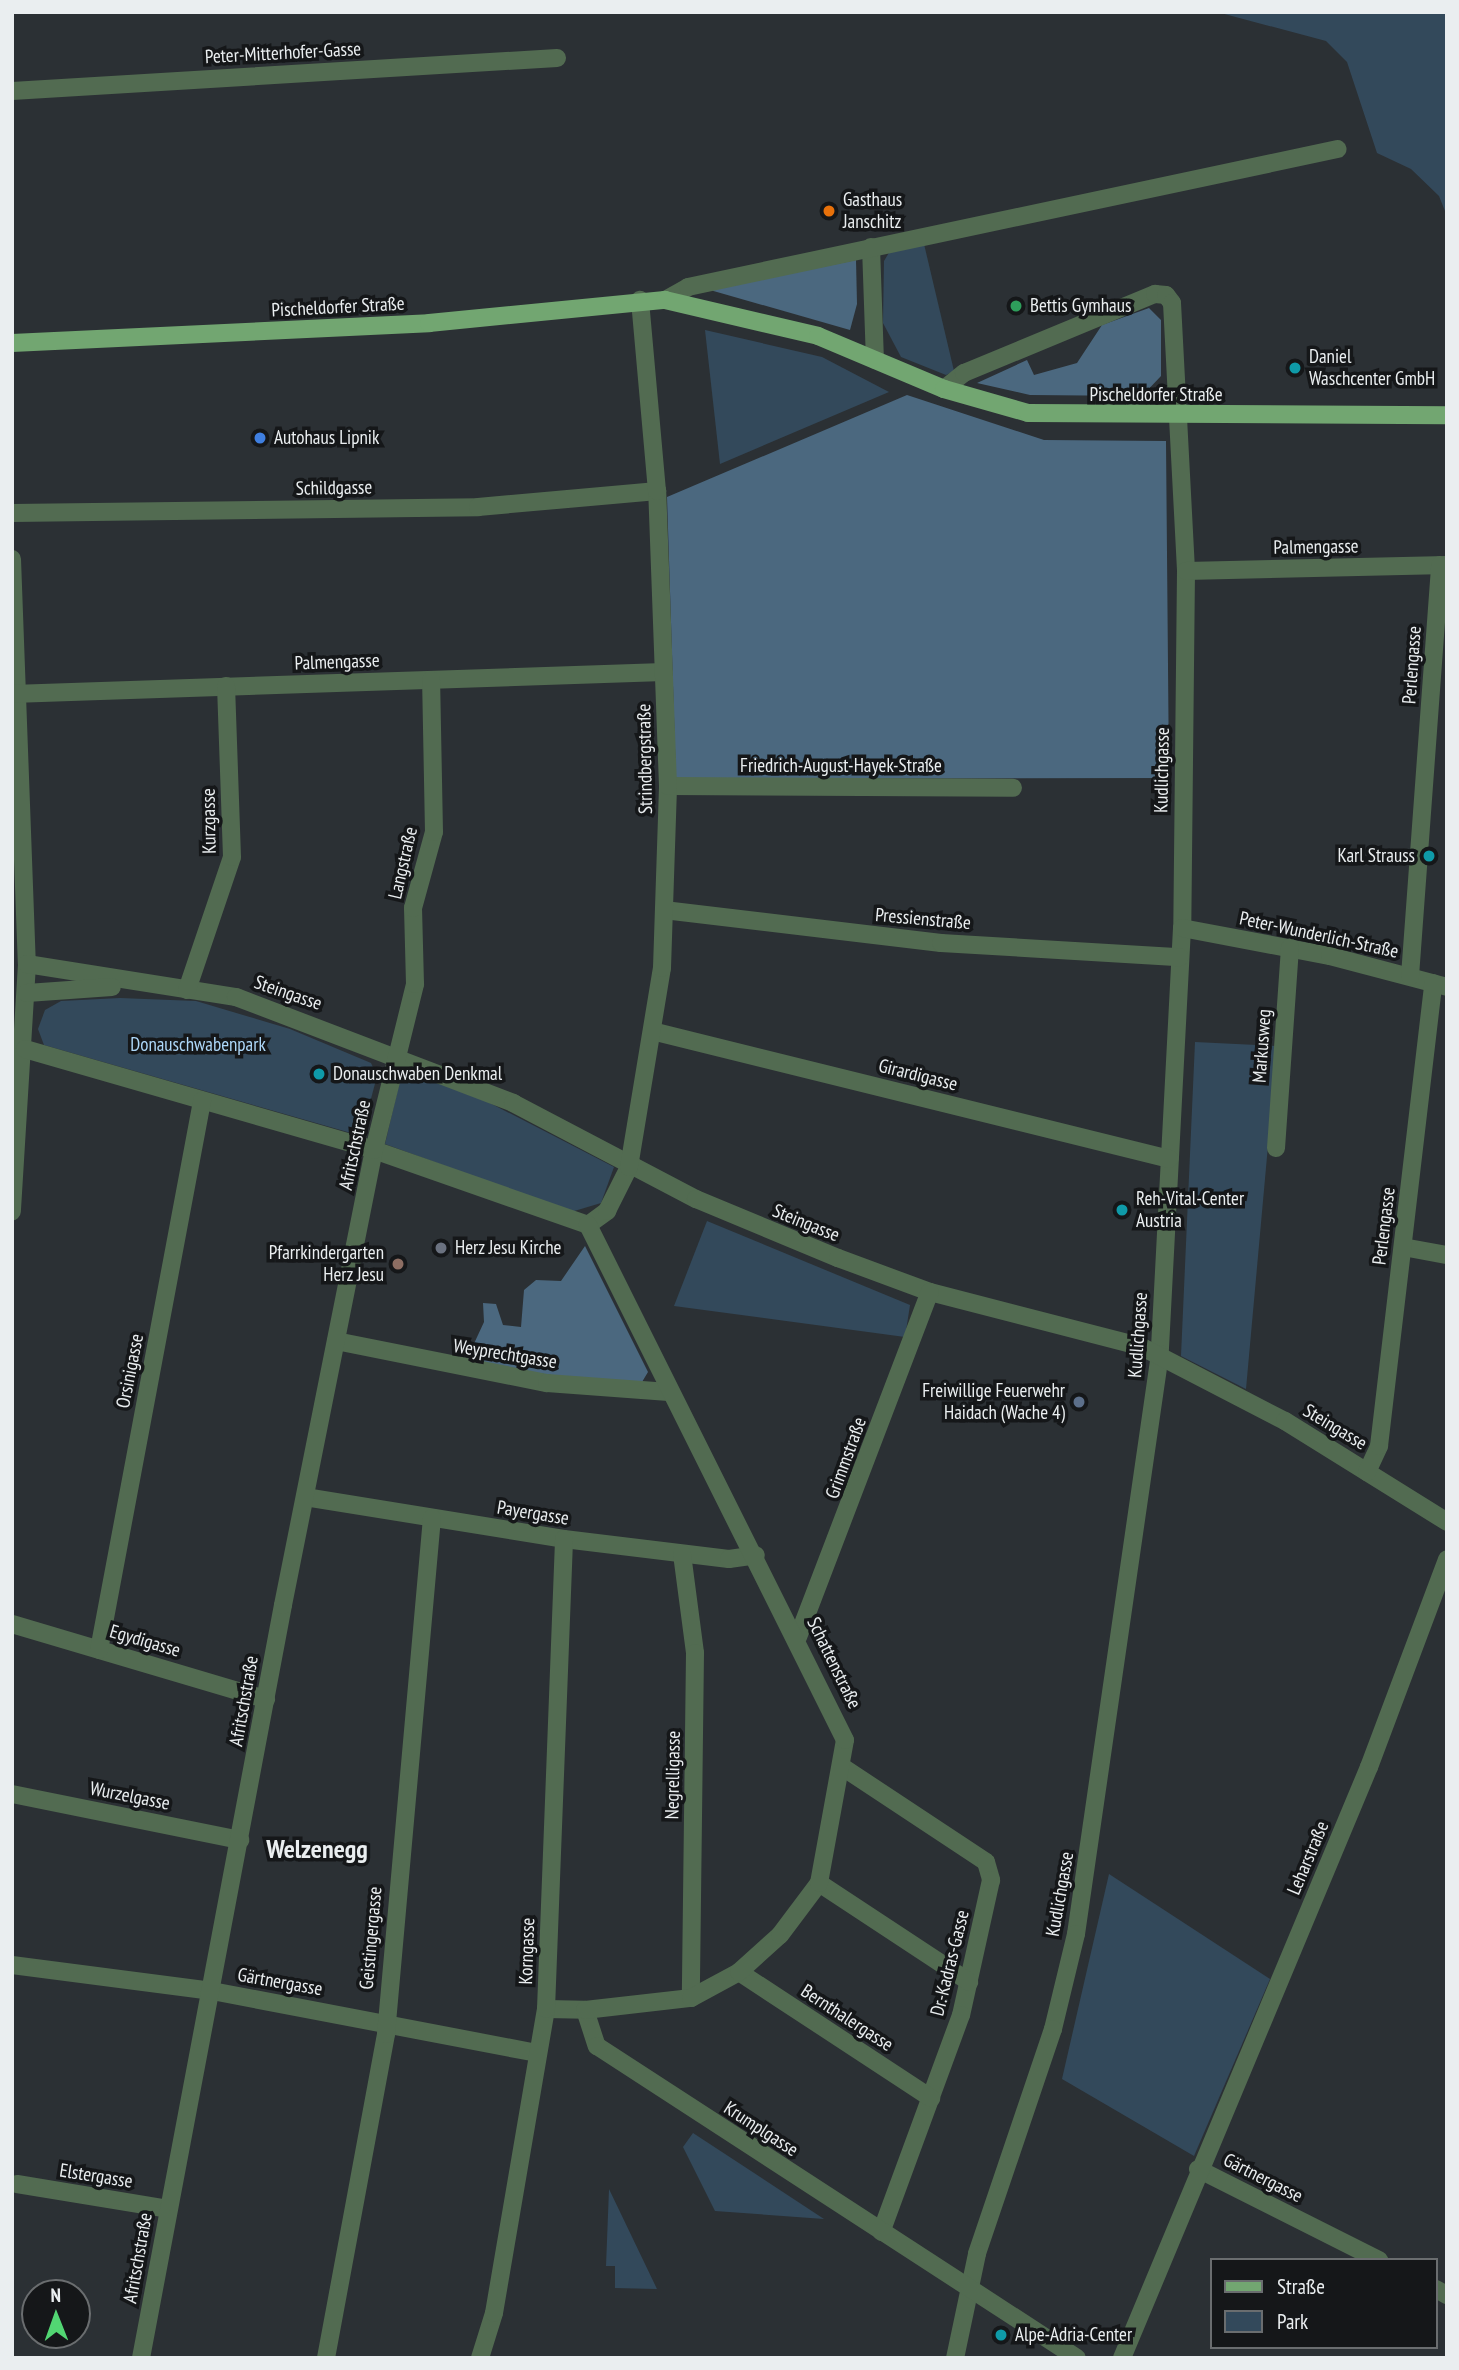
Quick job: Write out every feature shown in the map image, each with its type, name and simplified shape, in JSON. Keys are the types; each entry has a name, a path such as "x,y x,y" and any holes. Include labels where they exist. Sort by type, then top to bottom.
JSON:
{"main road":[{"name":"Pischeldorfer Straße","path":"12,343 429,323 640,300 665,300 773,322 944,389 1028,413 1181,418 1447,415"}],"street":[{"name":"Peter-Mitterhofer-Gasse","path":"12,91 557,58"},
{"name":"Pischeldorfer Straße","path":"665,300 688,287 1338,149"},
{"path":"872,247 875,360"},
{"name":"Kudlichgasse","path":"944,389 964,373 1166,295 1181,418 1186,571 1182,928 1160,1354 1076,1934 1053,2029 970,2287 955,2358"},
{"name":"Strindbergstraße","path":"588,1225 607,1210 629,1167 656,1032 664,910 668,786 657,491 640,300"},
{"name":"Schildgasse","path":"12,513 478,507 657,491"},
{"path":"12,559 19,929 27,964 12,1212"},
{"name":"Palmengasse","path":"1186,571 1443,565"},
{"name":"Perlengasse","path":"1410,976 1443,565"},
{"name":"Palmengasse","path":"15,694 664,672"},
{"name":"Langstraße","path":"397,1054 415,984 413,908 434,832 431,680"},
{"name":"Kurzgasse","path":"187,990 232,857 226,686"},
{"name":"Friedrich-August-Hayek-Straße","path":"668,786 1013,788"},
{"name":"Pressienstraße","path":"664,910 941,943 1180,957"},
{"name":"Peter-Wunderlich-Straße","path":"1182,928 1290,947 1440,985"},
{"name":"Markusweg","path":"1276,1148 1290,947"},
{"name":"Steingasse","path":"27,964 140,986 236,997 397,1054 513,1103 629,1167 773,1233 930,1292 1160,1354 1367,1472 1447,1522"},
{"name":"Perlengasse","path":"1367,1472 1379,1446 1403,1247 1440,985"},
{"name":"Steingasse","path":"27,993 140,986"},
{"name":"Girardigasse","path":"656,1032 1170,1159"},
{"path":"21,1039 202,1101 374,1150 588,1225"},
{"name":"Afritschstraße","path":"142,2358 168,2209 305,1497 374,1150 397,1054"},
{"name":"Orsinigasse","path":"99,1650 202,1101"},
{"name":"Schattenstraße","path":"585,2010 691,1998 739,1972 788,1926 819,1882 844,1768 842,1727 756,1555 669,1392 588,1225"},
{"path":"1403,1247 1447,1255"},
{"name":"Grimmstraße","path":"798,1637 930,1292"},
{"name":"Weyprechtgasse","path":"336,1341 547,1383 669,1392"},
{"name":"Payergasse","path":"305,1497 564,1539 682,1554 756,1555"},
{"name":"Geistingergasse","path":"326,2358 385,2022 432,1518"},
{"name":"Korngasse","path":"480,2358 494,2314 546,2009 564,1539"},
{"name":"Negrelligasse","path":"682,1554 695,1653 691,1998"},
{"name":"Leharstraße","path":"1198,2169 1368,1767 1447,1559"},
{"name":"Egydigasse","path":"12,1624 266,1699"},
{"name":"Dr.-Kadras-Gasse","path":"844,1768 986,1862 992,1880 969,1982 932,2098 881,2232"},
{"name":"Wurzelgasse","path":"12,1794 240,1840"},
{"path":"819,1882 969,1982"},
{"name":"Gärtnergasse","path":"12,1965 212,1991 537,2053"},
{"name":"Bernthalergasse","path":"739,1972 932,2098"},
{"path":"546,2009 585,2010"},
{"name":"Krumplgasse","path":"585,2010 597,2046 881,2232 970,2287"},
{"name":"Gärtnergasse","path":"1122,2358 1198,2169 1375,2258"},
{"name":"Elstergasse","path":"17,2184 168,2209"},
{"path":"970,2287 1077,2358"}],"green space":[{"path":"1217,12 1447,12 1447,216 1439,196 1411,169 1377,153 1347,62 1326,41"},
{"path":"924,244 954,371 946,375 901,357 883,323 884,261 890,251"},
{"path":"705,330 822,357 889,392 720,464"},
{"name":"Donauschwabenpark","path":"120,998 196,1001 290,1029 371,1063 377,1076 363,1129 351,1133 44,1045 38,1029 45,1010 61,1001"},
{"path":"1195,1042 1277,1046 1246,1389 1181,1356"},
{"path":"403,1067 486,1101 614,1167 601,1203 571,1212 385,1144"},
{"path":"707,1221 910,1305 905,1337 674,1306"},
{"path":"1109,1874 1270,1979 1194,2156 1062,2079"},
{"path":"693,2133 824,2219 715,2211 683,2147"},
{"path":"609,2189 657,2289 615,2288 615,2266 606,2266"}],"shaded area":[{"path":"856,260 857,304 850,330 710,290"},
{"path":"1149,308 1161,320 1161,376 1142,396 1030,395 977,383 1027,360 1034,375 1077,363 1102,325"},
{"path":"907,395 1044,440 1166,441 1169,778 676,779 667,497"},
{"path":"585,1246 648,1372 639,1387 465,1363 484,1322 483,1303 496,1304 503,1325 521,1327 524,1290 536,1280 561,1281"}],"place":[{"name":"Gasthaus Janschitz","path":"829,211"},
{"name":"Bettis Gymhaus","path":"1016,306"},
{"name":"Daniel Waschcenter GmbH","path":"1295,368"},
{"name":"Autohaus Lipnik","path":"260,438"},
{"name":"Karl Strauss","path":"1429,856"},
{"name":"Donauschwaben Denkmal","path":"319,1074"},
{"name":"Reh-Vital-Center Austria","path":"1122,1210"},
{"name":"Herz Jesu Kirche","path":"441,1248"},
{"name":"Pfarrkindergarten Herz Jesu","path":"398,1264"},
{"name":"Freiwillige Feuerwehr Haidach (Wache 4)","path":"1079,1402"},
{"name":"Alpe-Adria-Center","path":"1001,2335"}],"district":[{"name":"Welzenegg","path":"317,1849"}]}
